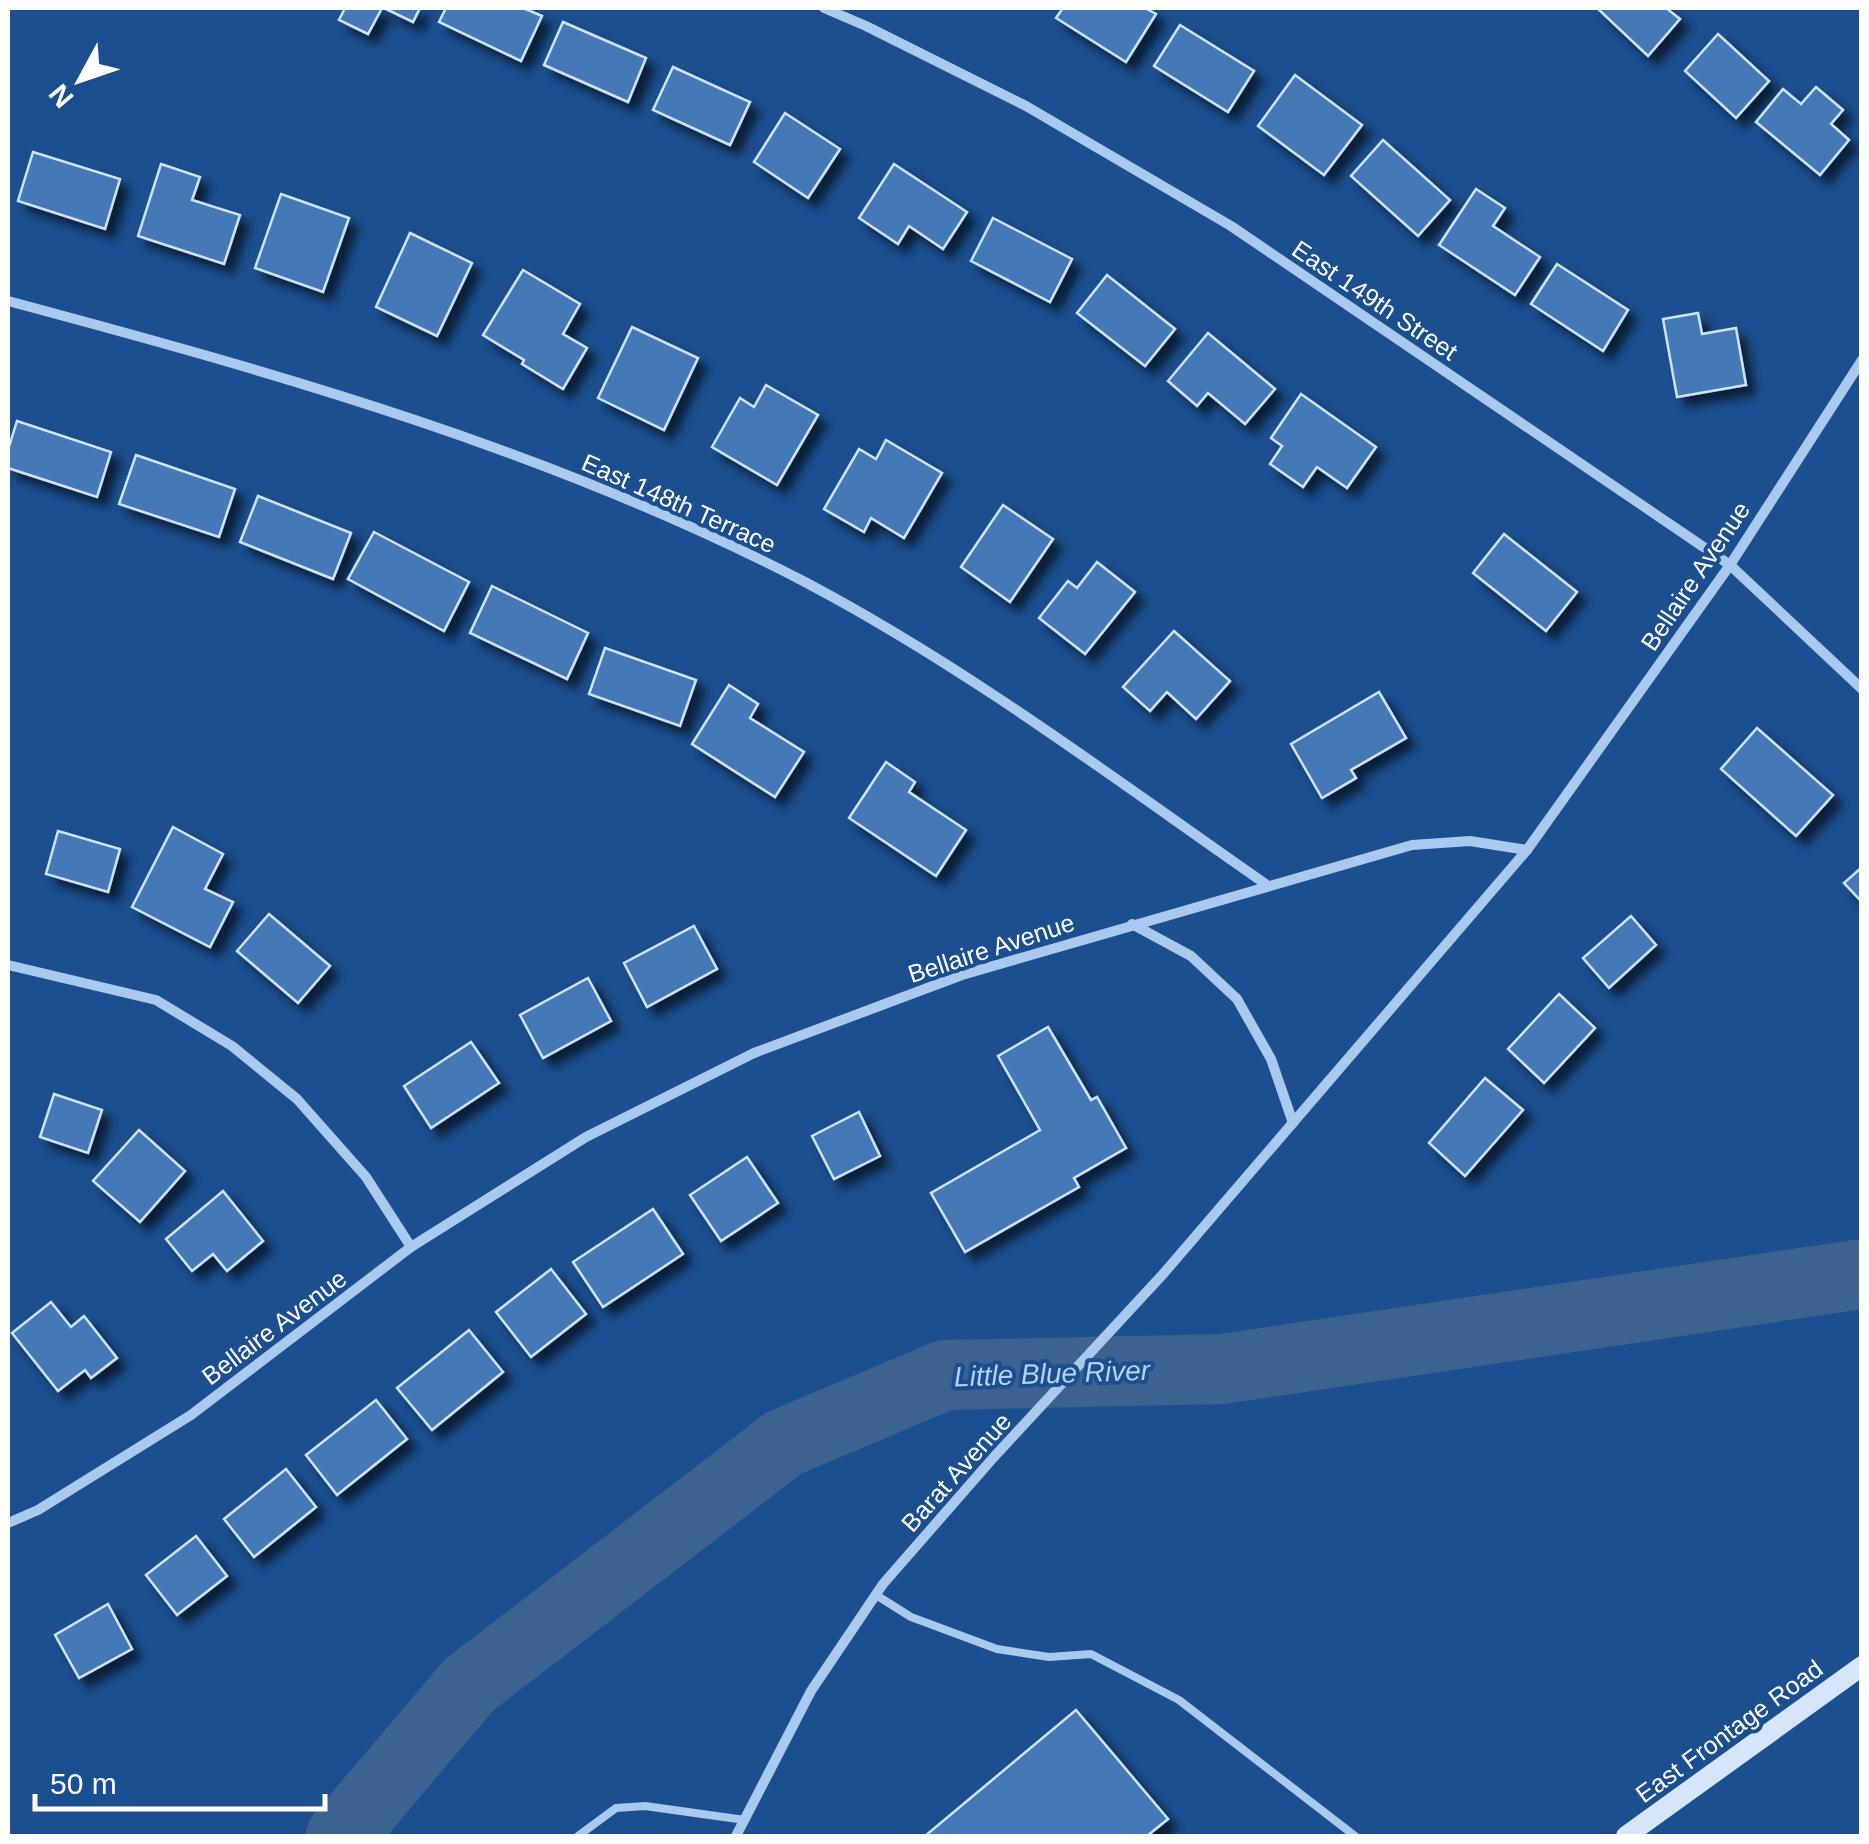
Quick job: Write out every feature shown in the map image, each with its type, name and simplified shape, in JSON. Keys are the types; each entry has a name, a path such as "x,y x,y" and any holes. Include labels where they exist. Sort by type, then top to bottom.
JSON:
{"street":[{"name":"East 149th Street","path":"824,8 1026,106 1230,226 1730,565 1862,689"},
{"name":"East 148th Terrace","path":"8,301 224,358 488,443 649,507 806,582 956,668 1267,885"},
{"name":"Bellaire Avenue","path":"8,1523 38,1510 192,1415 412,1247 586,1137 754,1053 962,975 1412,845 1470,842 1527,850 1730,565 1862,360"},
{"name":"Barat Avenue","path":"736,1836 812,1691 876,1595 993,1458 1164,1273 1527,850"},
{"path":"1132,924 1191,956 1238,999 1271,1059 1293,1123"},
{"path":"8,965 156,1000 232,1046 297,1099 332,1138 366,1176 412,1247"},
{"name":"East Frontage Road","path":"1626,1836 1862,1666"}],"lane":[{"path":"876,1595 911,1617 997,1650 1049,1657 1091,1654 1179,1700 1355,1836"},
{"path":"578,1836 616,1808 645,1806 745,1820"}],"building":[{"path":"345,8 382,8 368,34 339,20"},
{"path":"384,8 420,8 413,22"},
{"path":"446,8 523,8 542,16 521,61 439,22"},
{"path":"1063,8 1145,8 1156,14 1126,62 1056,18"},
{"path":"1597,8 1666,8 1680,19 1648,56"},
{"path":"563,22 646,58 628,102 544,65"},
{"path":"1180,25 1254,71 1228,112 1154,66"},
{"path":"1718,34 1769,81 1736,118 1685,71"},
{"path":"673,67 750,102 730,145 653,110"},
{"path":"1295,75 1362,125 1324,175 1258,126"},
{"path":"1816,87 1843,110 1831,124 1849,140 1820,175 1756,122 1783,89 1801,104"},
{"path":"785,113 840,149 808,198 754,162"},
{"path":"1383,140 1450,200 1418,236 1351,176"},
{"path":"33,152 120,179 105,229 18,201"},
{"path":"161,164 200,177 192,200 240,215 224,264 138,236"},
{"path":"894,164 967,212 943,249 909,226 898,244 859,218"},
{"path":"1476,189 1505,208 1493,226 1540,257 1515,295 1439,245"},
{"path":"281,194 349,218 323,292 255,268"},
{"path":"993,218 1072,259 1050,302 971,261"},
{"path":"410,233 472,263 437,336 376,307"},
{"path":"1557,264 1628,310 1603,351 1531,304"},
{"path":"523,270 580,304 563,334 587,348 563,389 483,335"},
{"path":"1107,275 1175,329 1145,366 1077,313"},
{"path":"1698,313 1702,334 1736,328 1746,385 1677,397 1663,319"},
{"path":"632,327 698,358 664,430 598,398"},
{"path":"1208,333 1275,389 1245,424 1208,393 1197,406 1168,381"},
{"path":"766,385 818,415 777,485 712,447 740,398 754,407"},
{"path":"1301,394 1376,447 1347,488 1317,467 1303,487 1270,464 1282,446 1271,438"},
{"path":"17,421 111,452 97,497 8,468 8,450"},
{"path":"886,440 942,473 904,538 871,518 864,532 824,509 859,449 876,459"},
{"path":"136,455 235,489 219,537 119,504"},
{"path":"258,496 351,533 333,579 240,542"},
{"path":"1003,505 1053,539 1010,602 961,567"},
{"path":"374,532 469,582 444,631 348,579"},
{"path":"1504,534 1577,592 1546,631 1473,573"},
{"path":"1097,562 1135,592 1085,654 1039,618 1068,581 1077,588"},
{"path":"492,586 588,633 567,679 470,633"},
{"path":"1174,631 1230,681 1196,719 1167,692 1150,711 1123,687"},
{"path":"605,648 696,680 680,726 589,694"},
{"path":"729,685 758,704 750,718 804,752 775,797 692,744"},
{"path":"1379,692 1406,738 1351,770 1356,778 1322,798 1291,744"},
{"path":"1757,728 1833,795 1796,836 1721,769"},
{"path":"886,762 915,782 909,792 966,830 936,876 849,818"},
{"path":"173,827 223,854 205,889 233,902 210,947 132,907"},
{"path":"58,831 120,849 108,892 46,874"},
{"path":"1862,867 1862,902 1844,883"},
{"path":"269,914 330,966 298,1003 237,951"},
{"path":"1631,916 1656,945 1609,988 1583,958"},
{"path":"694,926 717,969 647,1007 624,963"},
{"path":"588,978 611,1021 543,1058 520,1015"},
{"path":"1559,994 1595,1028 1544,1083 1508,1049"},
{"path":"1048,1027 1091,1100 1097,1097 1126,1148 1074,1178 1079,1187 965,1252 931,1193 1040,1130 998,1056"},
{"path":"471,1042 499,1083 431,1128 404,1086"},
{"path":"1485,1078 1523,1110 1465,1176 1429,1143"},
{"path":"54,1094 102,1110 88,1153 40,1137"},
{"path":"859,1112 880,1156 834,1179 812,1136"},
{"path":"139,1130 185,1171 140,1222 93,1181"},
{"path":"747,1157 778,1203 721,1241 690,1195"},
{"path":"223,1191 263,1241 227,1271 213,1254 192,1271 166,1239"},
{"path":"653,1209 683,1254 603,1307 573,1262"},
{"path":"551,1269 586,1314 531,1357 496,1312"},
{"path":"51,1302 71,1327 84,1316 117,1358 91,1378 85,1370 58,1391 12,1333"},
{"path":"469,1330 503,1372 432,1430 397,1388"},
{"path":"376,1400 407,1439 337,1495 306,1455"},
{"path":"286,1469 316,1507 254,1557 224,1519"},
{"path":"196,1536 227,1576 177,1615 146,1575"},
{"path":"108,1604 132,1649 79,1678 55,1635"},
{"path":"1076,1710 1168,1819 1147,1836 925,1836"}],"waterway":[{"name":"Little Blue River","path":"341,1836 469,1685 784,1443 945,1375 1222,1369 1862,1274"}]}
